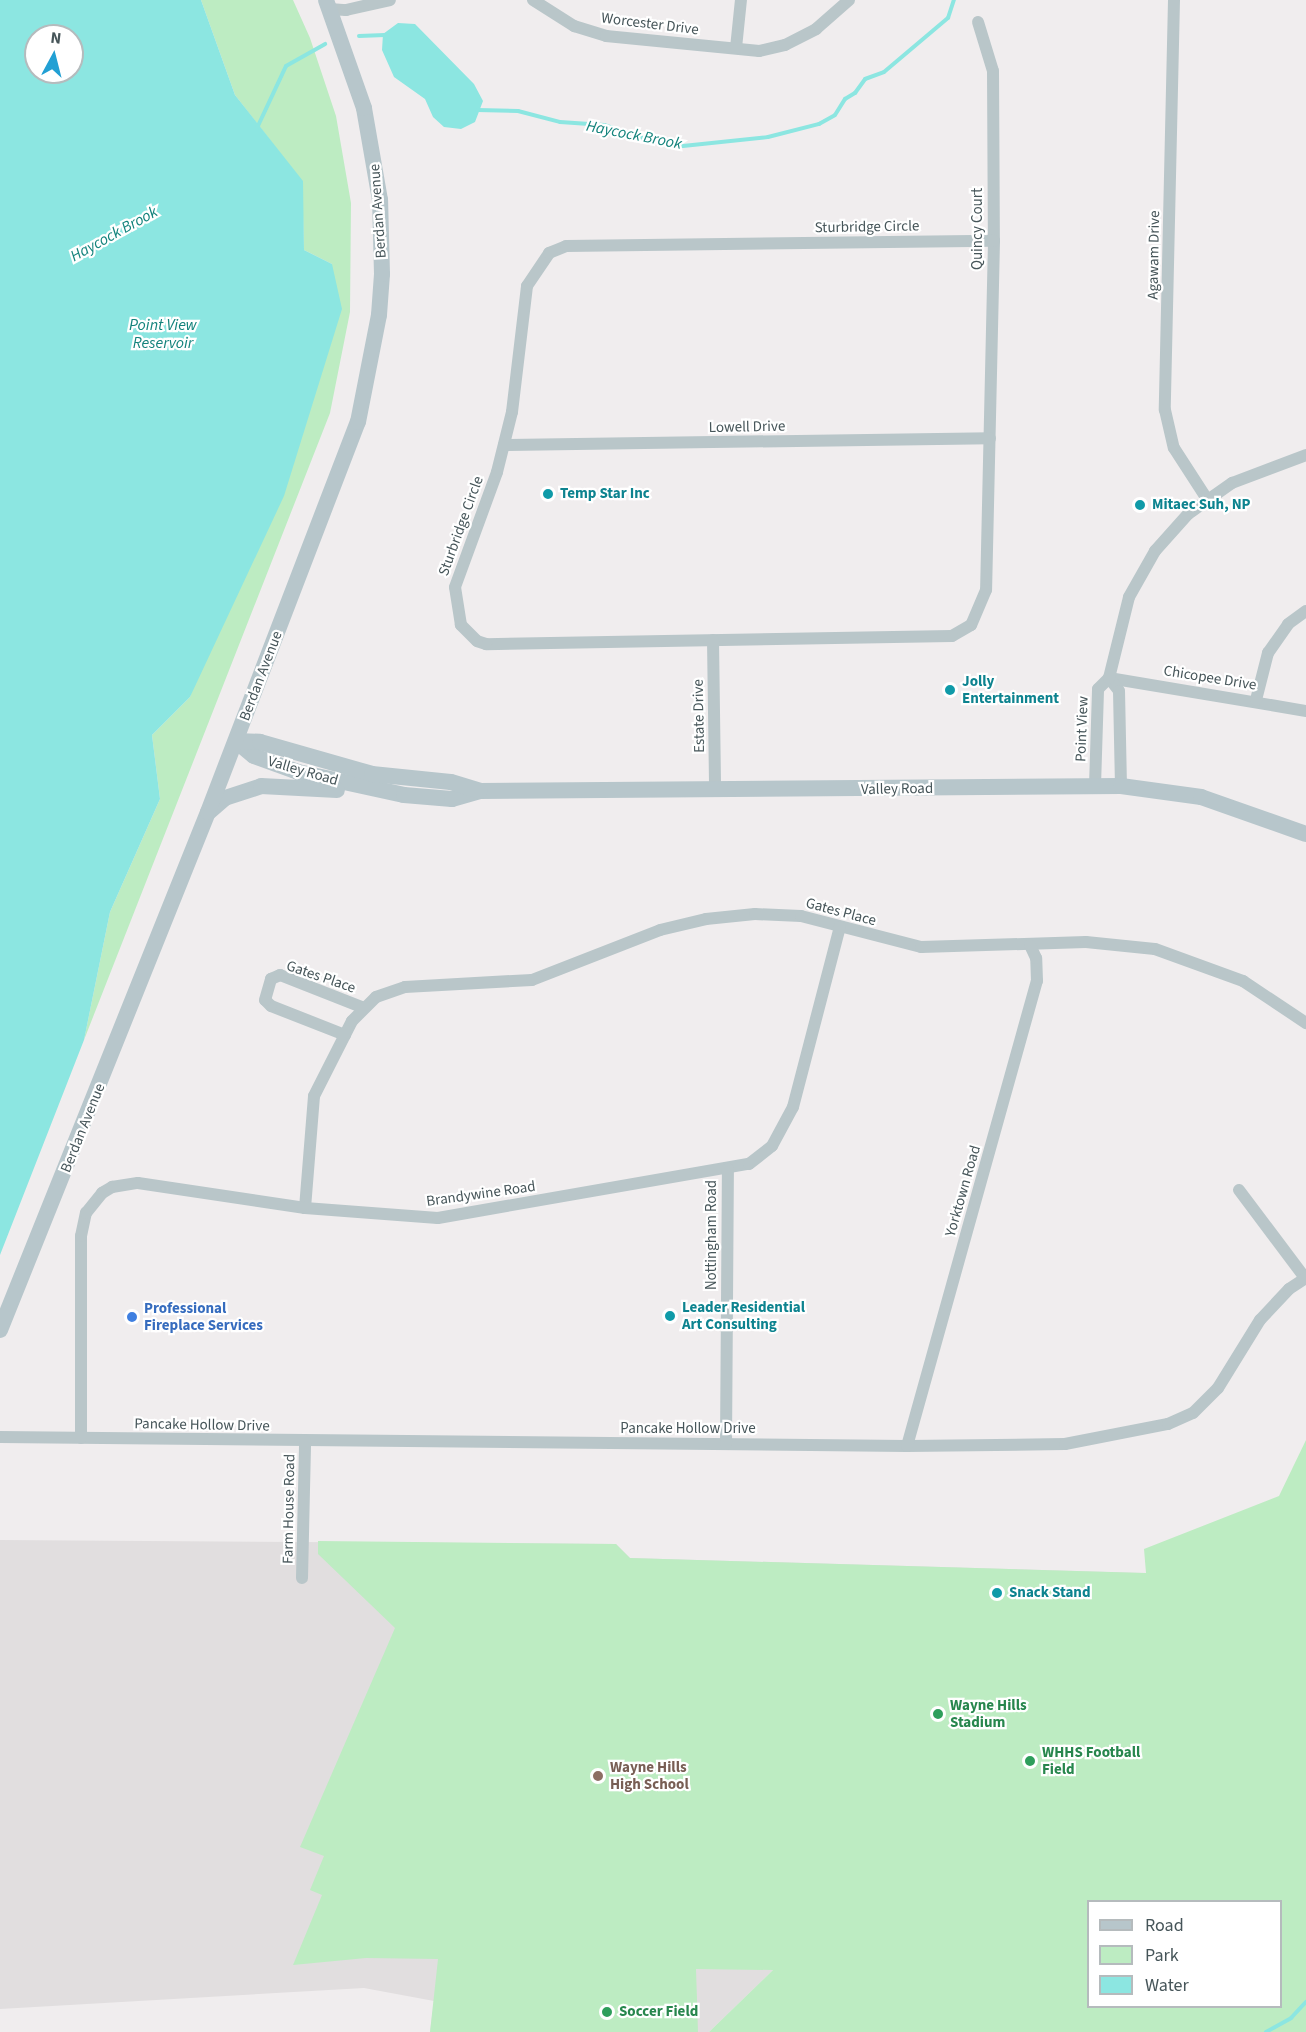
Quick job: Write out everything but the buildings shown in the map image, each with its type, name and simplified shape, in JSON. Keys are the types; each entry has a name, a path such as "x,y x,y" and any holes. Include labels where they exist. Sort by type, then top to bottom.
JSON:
{"main road":[{"name":"Berdan Avenue","path":"0,1330 236,741 358,422 379,315 382,238 373,150 356,77 331,3"},
{"name":"Valley Road","path":"236,741 260,742 372,774 451,782 480,791"},
{"name":"Valley Road","path":"236,741 254,756 274,764 388,794 452,799 480,791 715,791 1121,786 1201,797 1306,834"},
{"path":"208,812 225,798 261,786 388,794"}],"street":[{"path":"331,3 346,10 390,0"},
{"name":"Worcester Drive","path":"533,0 574,26 606,36 759,51 785,45 816,28 849,0"},
{"path":"736,48 741,0"},
{"name":"Agawam Drive","path":"1174,0 1165,410 1173,448 1207,499"},
{"name":"Quincy Court","path":"978,22 993,70 994,241 990,438"},
{"name":"Sturbridge Circle","path":"990,438 986,590 978,615 962,632 952,636 486,644 468,634 456,614 455,587 504,445 521,359 528,286 540,262 559,248 994,241"},
{"name":"Lowell Drive","path":"504,445 990,438"},
{"name":"Point View","path":"1095,786 1098,689 1109,678 1117,635 1129,597 1155,551 1171,531 1207,499 1258,470 1306,455"},
{"path":"1256,700 1268,653 1288,624 1306,611"},
{"name":"Estate Drive","path":"713,640 715,791"},
{"path":"1109,678 1119,691 1121,786"},
{"name":"Chicopee Drive","path":"1109,678 1256,700 1306,711"},
{"name":"Gates Place","path":"304,1208 311,1109 345,1035 364,1008 390,990 405,987 532,980 660,930 706,919 778,913 921,947 1121,944 1178,955 1243,981 1306,1023"},
{"name":"Brandywine Road","path":"81,1438 81,1236 86,1214 102,1193 112,1187 138,1183 304,1208 438,1218 728,1169 761,1156 781,1132 793,1107 840,927"},
{"name":"Yorktown Road","path":"907,1446 1037,981 1036,958 1030,945"},
{"name":"Gates Place","path":"345,1035 271,1006 265,1000 271,979 280,975 364,1008"},
{"name":"Nottingham Road","path":"726,1444 728,1169"},
{"path":"1239,1190 1306,1278"},
{"name":"Pancake Hollow Drive","path":"0,1437 907,1446 1065,1444 1178,1421 1206,1402 1260,1320 1306,1278"},
{"name":"Farm House Road","path":"302,1578 305,1441"}],"shaded area":[{"name":"Wayne Hills High School","path":"0,1540 616,1544 630,1558 1142,1573 1087,1902 774,1969 709,2032 430,2032 434,2001 364,1988 0,2009"}],"green space":[{"path":"201,0 293,0 310,38 336,116 351,203 350,312 330,413 84,1040 110,912 160,799 152,735 190,697 332,264 304,250 302,181 235,95"},
{"name":"Wayne Hills High School","path":"1306,1440 1306,2032 709,2032 773,1970 696,1969 698,2032 430,2032 438,1959 366,1958 293,1965 322,1895 310,1890 324,1856 300,1847 395,1628 318,1554 318,1541 616,1544 630,1558 1146,1573 1144,1549 1279,1496"}],"water":[{"name":"Point View Reservoir","path":"0,0 201,0 235,95 303,181 304,250 332,264 342,309 284,496 190,697 152,735 160,799 110,912 84,1040 0,1255"},
{"path":"398,23 415,24 474,84 483,101 475,122 461,129 444,127 433,117 425,99 394,77 382,50 383,34"}],"waterway":[{"name":"Haycock Brook","path":"477,110 518,111 560,122 604,125 652,141 683,146 768,137 819,124 835,115 845,99 855,93 865,79 884,72 948,18 954,0"},
{"name":"Haycock Brook","path":"359,36 385,35"},
{"name":"Haycock Brook","path":"257,128 286,66 325,44"},
{"path":"1266,2032 1291,2018 1306,2002"}],"place":[{"name":"Temp Star Inc","path":"548,494"},
{"name":"Mitaec Suh, NP","path":"1140,505"},
{"name":"Jolly Entertainment","path":"950,690"},
{"name":"Leader Residential Art Consulting","path":"670,1316"},
{"name":"Professional Fireplace Services","path":"132,1317"},
{"name":"Snack Stand","path":"997,1593"},
{"name":"Wayne Hills Stadium","path":"938,1714"},
{"name":"WHHS Football Field","path":"1030,1761"},
{"name":"Wayne Hills High School","path":"598,1776"},
{"name":"Soccer Field","path":"607,2012"}]}
